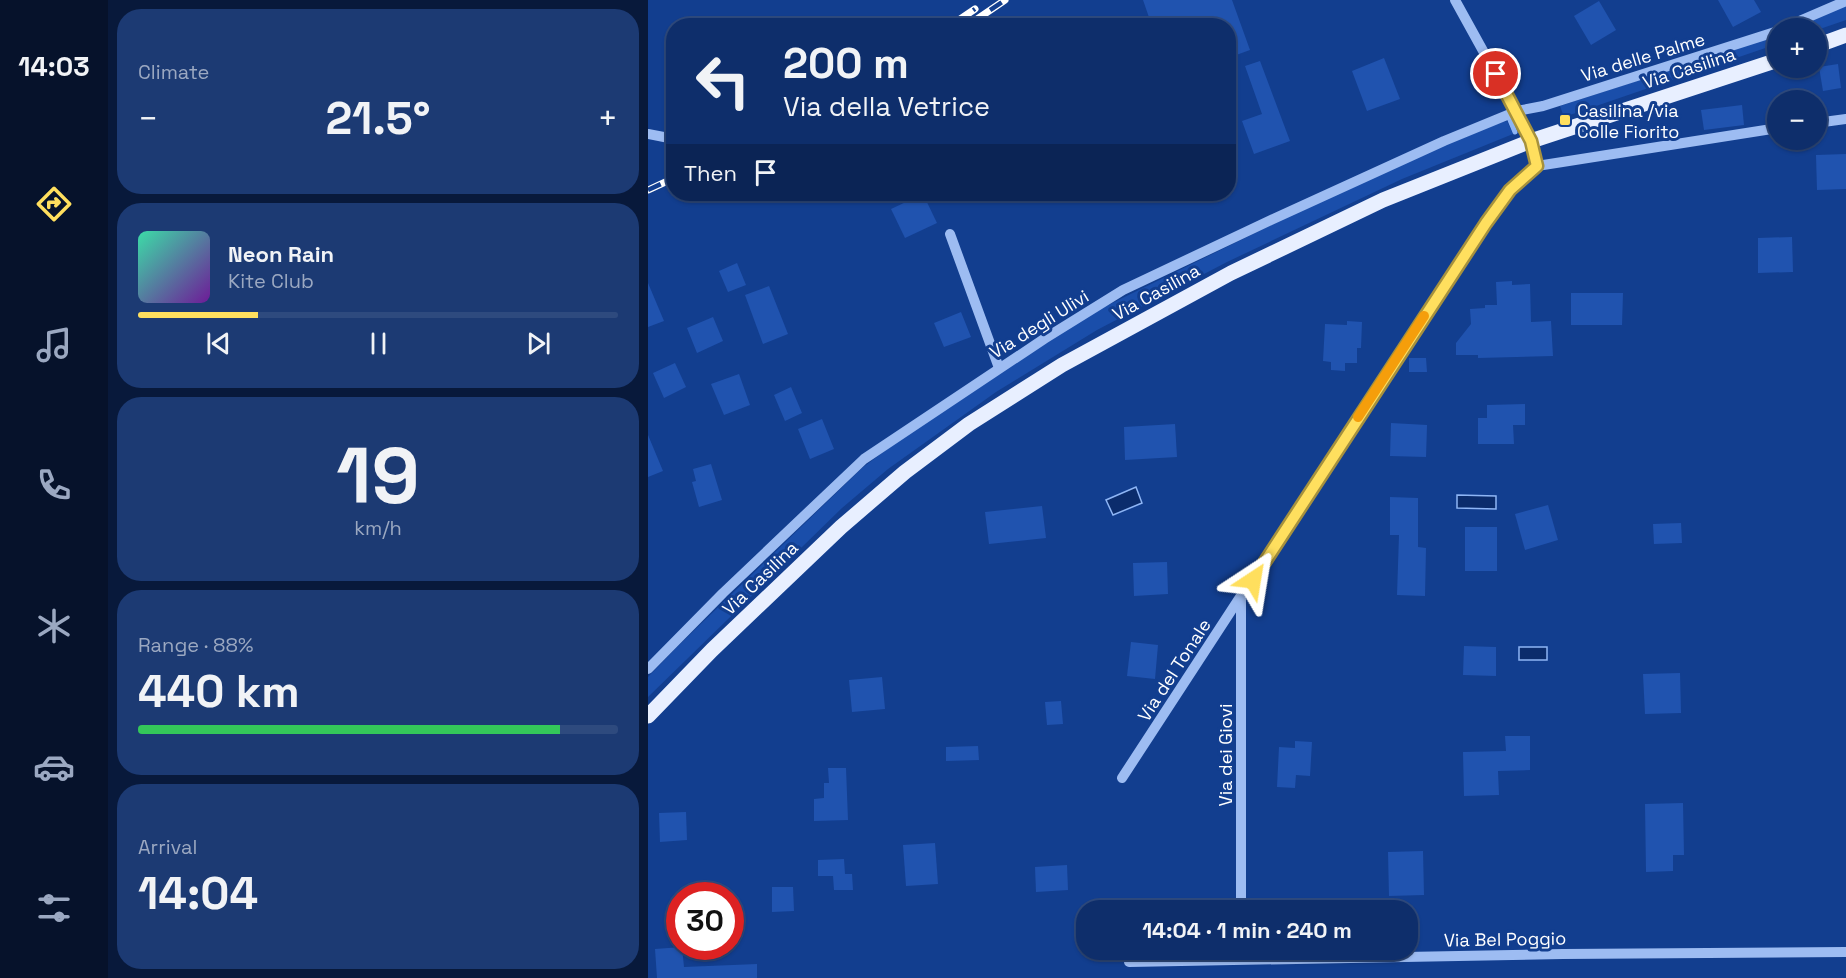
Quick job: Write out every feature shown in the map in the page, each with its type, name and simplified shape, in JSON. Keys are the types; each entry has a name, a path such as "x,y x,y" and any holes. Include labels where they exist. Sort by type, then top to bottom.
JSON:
{"main road":[{"path":"1827,42 1846,35"},
{"name":"Via Casilina","path":"648,716 712,650 841,527 904,472 969,424 1062,365 1231,273 1383,200 1531,141 1767,64"}],"street":[{"path":"1455,0 1517,111 1531,141 1537,166 1767,130"},
{"path":"1806,18 1846,1"},
{"name":"Via delle Palme","path":"1517,111 1543,106 1767,35"},
{"name":"Via degli Ulivi","path":"648,669 723,593 864,459 999,368 1123,290 1292,210 1444,141 1517,111"},
{"path":"1827,122 1846,119"},
{"path":"648,134 666,137"},
{"name":"Via del Tonale","path":"1122,778 1481,230 1510,190 1537,166"},
{"path":"950,234 999,368"},
{"name":"Via dei Giovi","path":"1241,599 1241,900"},
{"name":"Via Bel Poggio","path":"1418,953 1846,952"},
{"name":"Via Bel Poggio","path":"1129,962 1157,960"}],"shaded area":[{"path":"1846,5 1846,20 1827,27 1827,18 1816,18"},
{"path":"1767,38 1767,47 1564,117 1560,106"},
{"path":"1507,121 1513,134 1402,179 1227,262 1097,330 996,392 888,469 842,508 648,697 648,677 676,648 862,468 914,429 1096,311 1345,189 1488,126"},
{"path":"1136,487 1142,503 1113,515 1106,500"},
{"path":"1457,495 1496,496 1496,509 1457,508"},
{"path":"1519,647 1547,647 1547,660 1519,660"}],"building":[{"path":"1143,0 1232,0 1250,50 1236,55 1236,18 1149,18"},
{"path":"1718,0 1754,0 1761,12 1733,27"},
{"path":"1599,1 1616,30 1591,45 1574,16"},
{"path":"1384,58 1400,99 1367,111 1352,71"},
{"path":"1260,61 1290,141 1254,154 1242,121 1262,114 1245,66"},
{"path":"1838,64 1841,88 1823,90 1821,78 1827,78 1827,66"},
{"path":"1742,105 1744,125 1704,130 1701,110"},
{"path":"1846,154 1846,189 1817,190 1816,155"},
{"path":"908,201 926,201 937,223 905,238 891,209"},
{"path":"1792,237 1793,272 1758,273 1758,238"},
{"path":"737,263 746,285 728,292 719,271"},
{"path":"1512,281 1512,285 1530,284 1531,322 1551,321 1553,356 1478,358 1478,355 1456,355 1456,343 1471,324 1470,309 1497,305 1496,282"},
{"path":"648,283 664,321 648,327"},
{"path":"769,286 788,334 763,344 745,295"},
{"path":"1571,293 1623,293 1622,325 1571,325"},
{"path":"961,312 971,337 944,347 934,323"},
{"path":"713,317 723,341 697,353 687,328"},
{"path":"1347,321 1362,322 1361,348 1357,348 1357,363 1345,363 1345,371 1331,370 1331,362 1323,361 1325,324 1347,325"},
{"path":"1409,358 1426,358 1427,372 1409,372"},
{"path":"675,363 686,387 664,398 653,373"},
{"path":"739,374 750,405 724,415 711,384"},
{"path":"791,387 802,413 785,421 774,395"},
{"path":"1525,404 1525,425 1513,425 1514,444 1478,444 1478,418 1487,418 1487,405"},
{"path":"822,419 834,449 810,459 798,429"},
{"path":"1391,423 1427,425 1426,457 1390,456"},
{"path":"1175,424 1177,457 1125,460 1124,427"},
{"path":"648,435 663,471 648,477"},
{"path":"711,464 722,500 699,507 692,482 696,481 693,469"},
{"path":"1390,497 1418,498 1418,547 1426,548 1425,596 1397,595 1399,535 1390,535"},
{"path":"1548,505 1558,540 1525,550 1515,514"},
{"path":"1042,506 1046,538 989,544 985,512"},
{"path":"1681,523 1682,543 1654,544 1653,524"},
{"path":"1465,527 1497,527 1497,571 1465,571"},
{"path":"1167,562 1168,594 1134,596 1133,563"},
{"path":"1131,642 1158,645 1155,679 1127,676"},
{"path":"1464,646 1496,647 1496,676 1463,675"},
{"path":"1680,673 1681,713 1645,714 1643,674"},
{"path":"882,677 885,709 852,712 849,680"},
{"path":"1061,701 1063,724 1047,725 1045,702"},
{"path":"1505,736 1530,736 1530,770 1498,771 1499,795 1464,796 1463,752 1506,751"},
{"path":"1295,741 1312,742 1310,776 1296,775 1295,788 1277,787 1279,747 1295,748"},
{"path":"978,746 979,760 946,761 946,747"},
{"path":"828,768 846,768 848,820 814,821 814,799 824,798 824,783 829,783"},
{"path":"1683,803 1684,855 1673,855 1673,871 1646,872 1645,804"},
{"path":"686,812 687,840 660,842 659,813"},
{"path":"935,843 938,884 906,886 903,845"},
{"path":"1423,851 1424,895 1389,896 1388,852"},
{"path":"844,859 845,874 852,874 853,890 834,890 833,876 818,876 818,860"},
{"path":"1067,865 1068,890 1036,892 1035,867"},
{"path":"772,887 793,887 794,911 772,912"},
{"path":"666,948 666,960 683,960 684,967 757,964 757,978 657,978 655,949"}],"waterway":[{"path":"1510,120 1515,132"}],"railway":[{"path":"979,18 1005,0"},
{"path":"962,18 975,9"},
{"path":"648,190 666,182"}],"slow traffic":[{"path":"1358,417 1424,316"}],"place":[{"name":"Casilina /via Colle Fiorito","path":"1565,120"}],"route":[{"path":"1253,580 1464,254 1504,197 1537,166 1531,141 1524,125 1496,74"}]}
